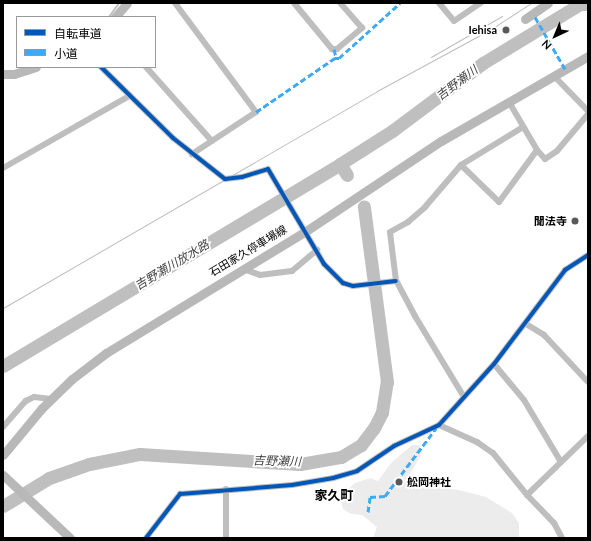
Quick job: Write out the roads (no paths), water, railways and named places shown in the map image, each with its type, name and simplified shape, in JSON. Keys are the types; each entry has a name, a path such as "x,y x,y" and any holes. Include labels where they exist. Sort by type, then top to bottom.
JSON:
{"main road":[{"path":"116,16 128,3"},
{"path":"524,19 548,3"},
{"name":"石田家久停車場線","path":"3,455 52,399 106,353 306,230 442,141 588,56"},
{"path":"3,74 14,74 33,68"},
{"path":"3,475 70,538"}],"street":[{"path":"175,3 256,112 192,154"},
{"path":"294,3 332,49 337,49 362,28 340,3"},
{"path":"439,3 454,21 481,3"},
{"path":"102,68 129,96 192,154 225,179 246,176 266,169 271,173 330,270 343,283 353,286 396,281"},
{"path":"147,68 212,141"},
{"path":"554,76 588,111"},
{"path":"3,168 129,96"},
{"path":"509,102 537,150 545,159 557,151 588,114"},
{"path":"464,397 414,316 396,281 390,232 408,222 425,207 461,165 523,127"},
{"path":"461,165 498,202 537,150"},
{"path":"243,269 260,275 292,271 317,250"},
{"path":"146,538 180,494 226,489 292,485 357,471 394,446 439,425 494,364 526,324 565,270 588,254"},
{"path":"526,324 544,334 588,382"},
{"path":"494,364 524,400 561,462"},
{"path":"3,427 26,401 34,397 52,399"},
{"path":"439,425 477,442 493,452 526,495 554,523 562,538"},
{"path":"526,495 588,436"},
{"path":"226,489 226,538"}],"waterway":[{"path":"110,16 119,3"},
{"name":"吉野瀬川","path":"347,175 340,164 392,131 483,63 580,4 588,4"},
{"name":"吉野瀬川放水路","path":"3,366 340,164"},
{"name":"吉野瀬川","path":"3,506 49,478 89,464 140,454 300,464 341,457 361,445 374,428 382,412 387,382 364,207"}],"tram line":[{"path":"3,308 377,91 491,29 531,3"},
{"path":"431,57 502,16"}],"place":[{"name":"Iehisa","path":"506,30"},
{"name":"聞法寺","path":"575,221"},
{"name":"舩岡神社","path":"399,482"}],"district":[{"name":"家久町","path":"334,495"}]}
